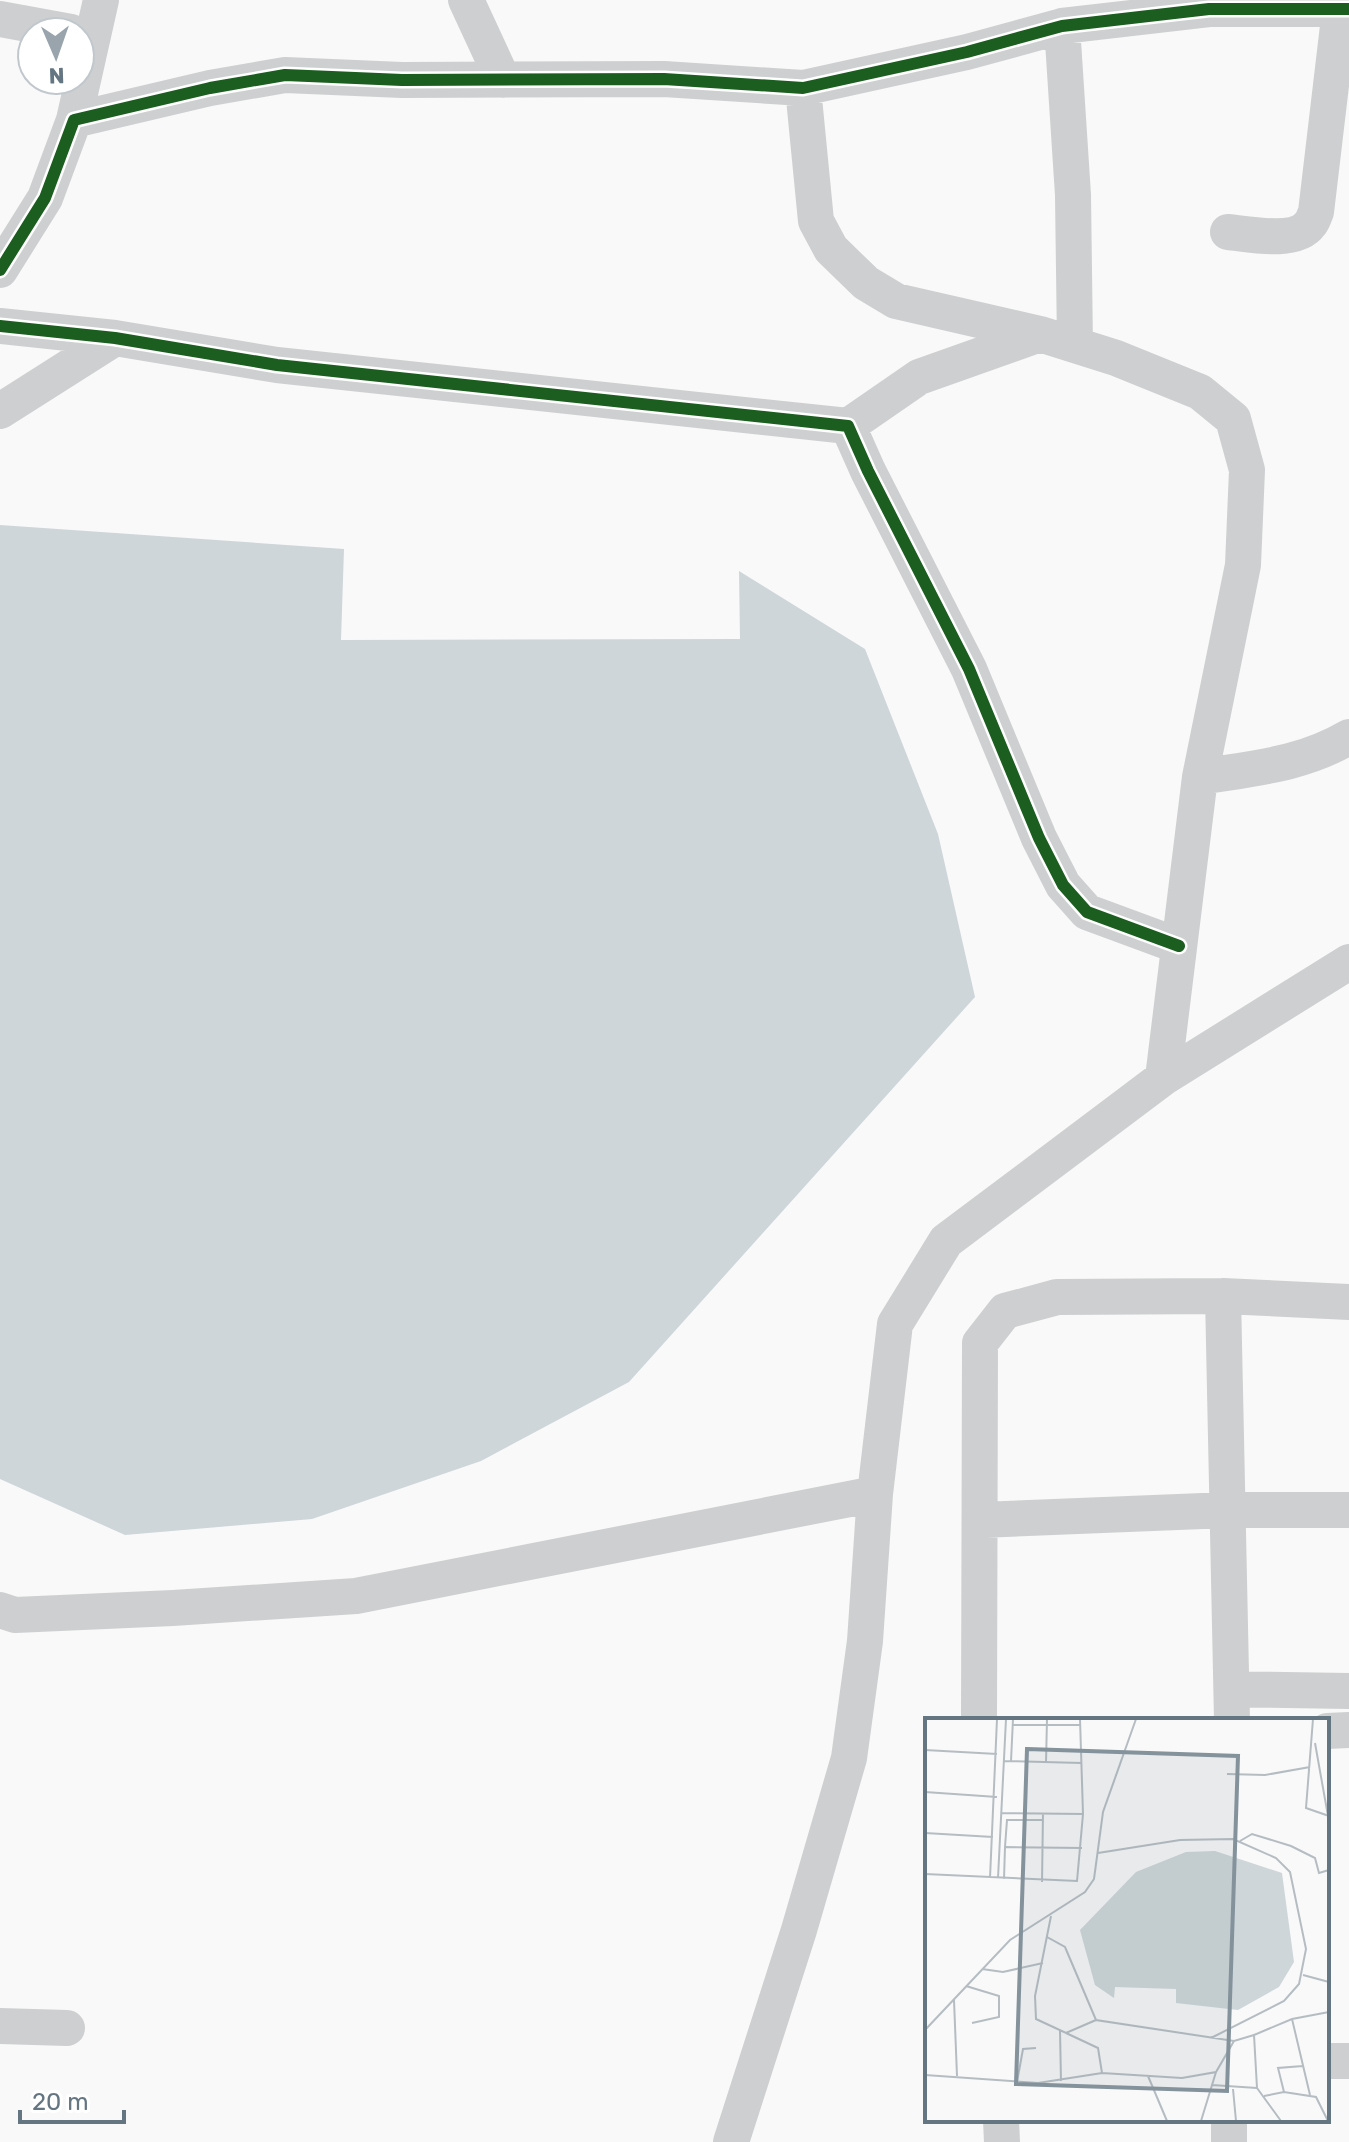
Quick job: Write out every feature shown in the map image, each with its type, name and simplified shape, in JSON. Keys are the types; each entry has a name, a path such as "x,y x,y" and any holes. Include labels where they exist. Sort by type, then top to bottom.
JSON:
{"street":[{"path":"466,0 503,80"},
{"path":"74,120 210,88 285,75 402,80 664,79 803,88 967,52 1062,26 1209,9 1344,9 1316,212 1309,226 1295,235 1228,232"},
{"path":"1062,26 1073,195 1075,345"},
{"path":"803,88 816,221 831,249 866,283 896,301 1040,334 1116,358 1200,392 1233,419 1247,470 1243,565 1200,777 1163,1078"},
{"path":"0,270 45,198 74,120 76,96"},
{"path":"0,326 115,338 277,365 848,426 919,377 1040,334"},
{"path":"0,411 115,338"},
{"path":"848,426 969,669 1039,838 1063,885 1087,912 1179,946"},
{"path":"1200,777 1293,762 1349,737"},
{"path":"731,2142 799,1930 849,1758 865,1641 875,1494 895,1324 946,1241 1163,1078 1349,962"},
{"path":"1223,1296 1232,1704 1349,1691"},
{"path":"979,1718 980,1343 1005,1311 1057,1297 1223,1296 1349,1302"},
{"path":"0,1610 15,1615 356,1596 875,1494"},
{"path":"980,1520 1228,1510 1349,1510"},
{"path":"1329,1731 1349,1730"},
{"path":"0,2026 67,2028"},
{"path":"1001,2122 1002,2142"}],"shaded area":[{"path":"0,525 344,549 341,640 740,639 739,571 865,649 938,834 975,997 629,1382 481,1461 312,1519 125,1535 0,1479"}],"cycle path":[{"path":"0,270 45,198 74,120 210,88 285,75 402,80 664,79 803,88 967,52 1062,26 1209,9 1349,9"},
{"path":"0,326 115,338 277,365 848,426 969,669 1039,838 1063,885 1087,912 1179,946"}]}
